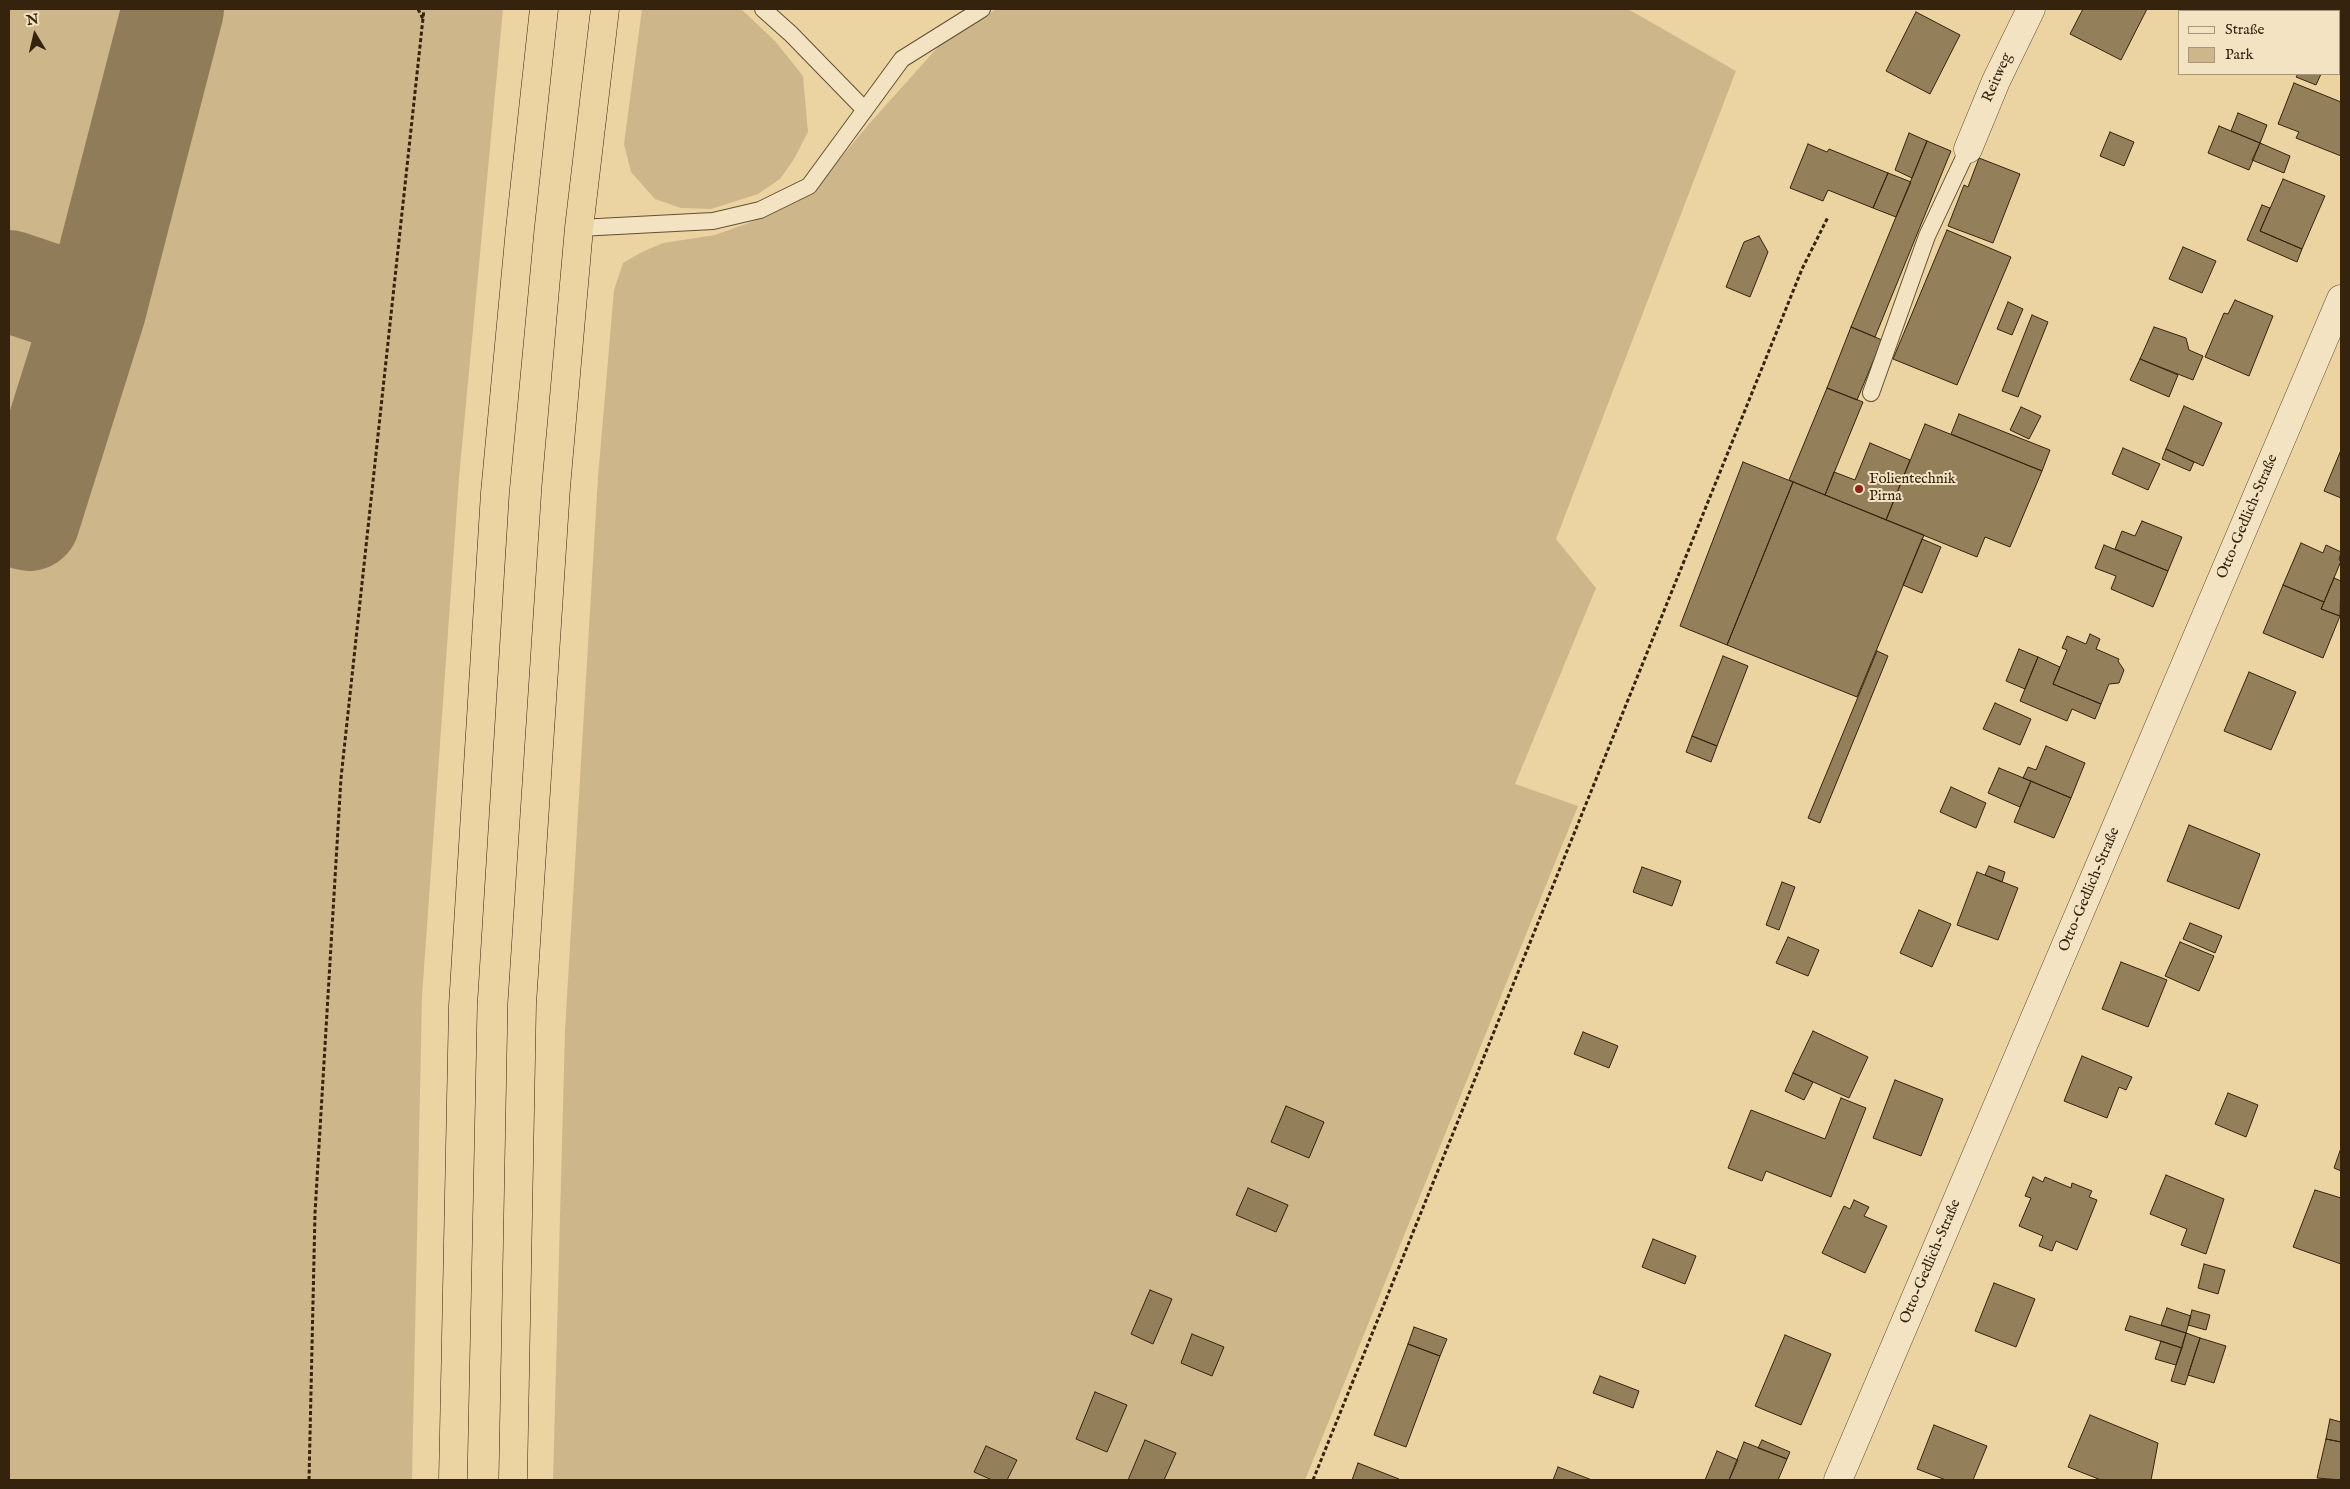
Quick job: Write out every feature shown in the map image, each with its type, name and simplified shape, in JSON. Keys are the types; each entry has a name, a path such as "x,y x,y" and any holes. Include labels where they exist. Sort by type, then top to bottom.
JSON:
{"highway":[{"path":"453,1480 463,1006 494,503 520,230 544,9"},
{"path":"513,1480 522,1004 556,487 579,228 605,9"}],"street":[{"name":"Reitweg","path":"1968,149 1996,81 2031,9"},
{"name":"Otto-Gedlich-Straße","path":"1838,1480 2341,299"}],"lane":[{"path":"763,9 791,34 864,110"},
{"path":"579,228 713,221 760,210 809,186 902,59 982,9"},
{"path":"1870,393 1927,236 1968,149"}],"path":[{"path":"418,9 423,20"},
{"path":"309,1480 315,1213 340,778 424,9"},
{"path":"1313,1480 1798,279 1828,217"}],"green space":[{"path":"9,9 503,9 459,478 422,996 412,1480 9,1480"},
{"path":"642,9 741,9 775,41 803,76 808,132 794,159 780,179 758,194 711,209 681,208 655,199 631,172 624,144"},
{"path":"997,9 1628,9 1736,71 1556,539 1596,588 1515,784 1578,806 1305,1480 553,1480 565,1030 598,477 614,290 623,263 642,252 663,243 715,235 768,216 810,195 869,124 946,38"}],"building":[{"path":"2083,9 2147,9 2121,60 2070,34"},
{"path":"1916,12 1960,35 1930,94 1886,71"},
{"path":"2297,75 2321,75 2316,85 2296,77"},
{"path":"2294,83 2341,102 2341,156 2296,138 2299,132 2278,124"},
{"path":"2238,113 2267,125 2260,143 2231,131"},
{"path":"2219,126 2260,143 2249,170 2208,153"},
{"path":"2110,132 2134,142 2124,166 2100,156"},
{"path":"1909,133 1927,141 1912,178 1895,170"},
{"path":"1927,141 1951,151 1875,337 1851,327"},
{"path":"2260,143 2290,156 2284,173 2252,160"},
{"path":"1808,144 1827,152 1829,149 1888,173 1873,208 1828,190 1823,201 1790,188"},
{"path":"1979,158 2020,174 1993,243 1948,226 1964,185 1968,187"},
{"path":"1888,173 1911,182 1896,217 1873,208"},
{"path":"2283,179 2325,196 2302,249 2260,231"},
{"path":"2262,205 2270,208 2260,231 2302,249 2297,262 2247,240"},
{"path":"1947,230 2011,257 1957,385 1893,359"},
{"path":"1759,236 1768,252 1750,297 1726,287 1744,242"},
{"path":"2183,247 2216,261 2202,293 2169,279"},
{"path":"2235,300 2273,316 2249,376 2205,357 2224,313 2228,314"},
{"path":"2008,302 2023,309 2012,335 1997,329"},
{"path":"2032,315 2048,322 2018,397 2002,391"},
{"path":"1851,327 1882,340 1857,400 1827,388"},
{"path":"2154,327 2186,338 2189,350 2203,356 2193,380 2140,359"},
{"path":"2140,359 2178,375 2169,397 2130,380"},
{"path":"1827,388 1863,402 1825,495 1789,480"},
{"path":"2184,406 2222,423 2203,466 2166,449"},
{"path":"2021,407 2041,416 2029,439 2010,430"},
{"path":"1959,414 2050,450 2042,471 1951,434"},
{"path":"1925,424 2042,471 2010,547 1985,537 1977,557 1886,520"},
{"path":"1870,443 1910,460 1886,520 1825,495 1834,472 1855,480"},
{"path":"2123,448 2160,464 2148,490 2112,474"},
{"path":"2166,449 2194,462 2190,471 2162,459"},
{"path":"2341,450 2341,498 2324,491"},
{"path":"1743,462 1793,482 1727,645 1680,626"},
{"path":"1793,482 1924,535 1857,697 1727,645"},
{"path":"2142,521 2182,537 2168,571 2115,549 2122,531 2135,536"},
{"path":"1922,539 1941,547 1922,593 1903,585"},
{"path":"2301,543 2323,553 2326,545 2341,552 2339,560 2341,561 2324,602 2283,585"},
{"path":"2104,545 2168,571 2153,607 2111,589 2116,576 2095,568"},
{"path":"2334,578 2341,581 2340,616 2321,609"},
{"path":"2283,585 2324,602 2321,609 2340,616 2323,658 2263,633"},
{"path":"2090,634 2100,639 2096,649 2119,659 2118,661 2124,670 2119,683 2109,684 2101,704 2053,684 2067,650 2062,648 2067,636 2086,644"},
{"path":"2019,649 2038,657 2025,689 2006,681"},
{"path":"1877,651 1888,656 1820,823 1808,818"},
{"path":"1723,656 1748,666 1717,746 1692,736"},
{"path":"2038,657 2060,667 2053,684 2101,704 2095,719 2072,709 2067,721 2020,701"},
{"path":"2249,672 2296,692 2271,750 2224,731"},
{"path":"1995,703 2031,719 2020,745 1983,729"},
{"path":"1692,736 1717,746 1711,762 1686,752"},
{"path":"2046,746 2085,763 2071,798 2023,778 2028,767 2036,770"},
{"path":"1999,768 2031,781 2020,807 1988,793"},
{"path":"2031,781 2071,798 2054,838 2014,822"},
{"path":"1951,787 1986,803 1976,828 1940,812"},
{"path":"2189,825 2260,854 2239,909 2167,881"},
{"path":"1989,866 2005,872 2002,882 1985,875"},
{"path":"1642,867 1681,881 1672,906 1633,892"},
{"path":"1977,872 2018,888 1998,940 1957,925"},
{"path":"1782,882 1795,887 1779,930 1766,925"},
{"path":"1919,910 1951,924 1932,967 1900,953"},
{"path":"2190,923 2222,936 2215,953 2183,939"},
{"path":"1788,937 1819,950 1808,976 1776,963"},
{"path":"2180,942 2214,956 2199,991 2165,976"},
{"path":"2121,962 2167,980 2148,1027 2102,1009"},
{"path":"1813,1031 1868,1057 1849,1098 1793,1073"},
{"path":"1583,1032 1618,1046 1609,1068 1574,1054"},
{"path":"2082,1056 2132,1077 2126,1090 2119,1087 2107,1118 2064,1101"},
{"path":"1793,1073 1813,1082 1804,1100 1785,1091"},
{"path":"1895,1080 1943,1099 1921,1156 1873,1138"},
{"path":"2228,1093 2258,1105 2246,1137 2215,1124"},
{"path":"1841,1098 1866,1108 1831,1197 1766,1171 1762,1181 1728,1168 1751,1110 1825,1139"},
{"path":"1286,1106 1324,1122 1309,1158 1271,1142"},
{"path":"2341,1148 2341,1171 2334,1168"},
{"path":"2166,1175 2224,1199 2206,1254 2181,1245 2187,1229 2150,1214"},
{"path":"2033,1177 2043,1182 2045,1177 2071,1188 2072,1183 2092,1191 2089,1197 2097,1200 2077,1250 2056,1241 2052,1251 2039,1246 2043,1236 2019,1226 2031,1198 2025,1196"},
{"path":"1248,1188 1288,1205 1276,1232 1236,1215"},
{"path":"2315,1190 2341,1198 2341,1264 2293,1247"},
{"path":"1854,1200 1869,1207 1864,1216 1887,1226 1865,1273 1822,1253 1844,1206 1850,1209"},
{"path":"1653,1239 1696,1256 1685,1284 1642,1267"},
{"path":"2204,1264 2225,1270 2218,1294 2198,1288"},
{"path":"1994,1283 2035,1299 2016,1347 1975,1331"},
{"path":"1150,1290 1172,1299 1153,1344 1131,1334"},
{"path":"2167,1308 2191,1316 2186,1333 2161,1325"},
{"path":"2192,1310 2210,1315 2206,1330 2188,1325"},
{"path":"2130,1316 2186,1333 2182,1348 2125,1330"},
{"path":"1414,1327 1447,1339 1440,1356 1408,1344"},
{"path":"2186,1333 2200,1338 2185,1385 2171,1381"},
{"path":"1192,1334 1224,1347 1212,1376 1181,1363"},
{"path":"1785,1335 1831,1354 1801,1425 1755,1406"},
{"path":"2200,1338 2226,1346 2214,1383 2188,1375"},
{"path":"2161,1341 2182,1348 2176,1365 2155,1359"},
{"path":"1408,1344 1440,1356 1406,1447 1374,1435"},
{"path":"1600,1376 1639,1391 1633,1408 1593,1393"},
{"path":"1095,1392 1127,1405 1107,1452 1076,1439"},
{"path":"2090,1415 2158,1443 2151,1480 2101,1480 2068,1467"},
{"path":"2330,1419 2341,1422 2341,1442 2326,1439"},
{"path":"1934,1425 1987,1446 1973,1480 1946,1480 1917,1469"},
{"path":"2326,1439 2341,1442 2341,1480 2317,1478"},
{"path":"1145,1440 1176,1453 1164,1480 1128,1480"},
{"path":"1762,1440 1790,1452 1787,1459 1758,1448"},
{"path":"1744,1442 1787,1459 1778,1480 1729,1480"},
{"path":"986,1446 1017,1460 1007,1480 992,1480 974,1472"},
{"path":"1717,1451 1738,1460 1729,1480 1705,1480"},
{"path":"1358,1463 1399,1479 1352,1480"},
{"path":"1558,1467 1592,1480 1553,1480"}],"taxiway":[{"path":"95,310 173,9"},
{"path":"9,281 95,310 29,520 9,514"}],"place":[{"name":"Folientechnik Pirna","path":"1859,489"}]}
